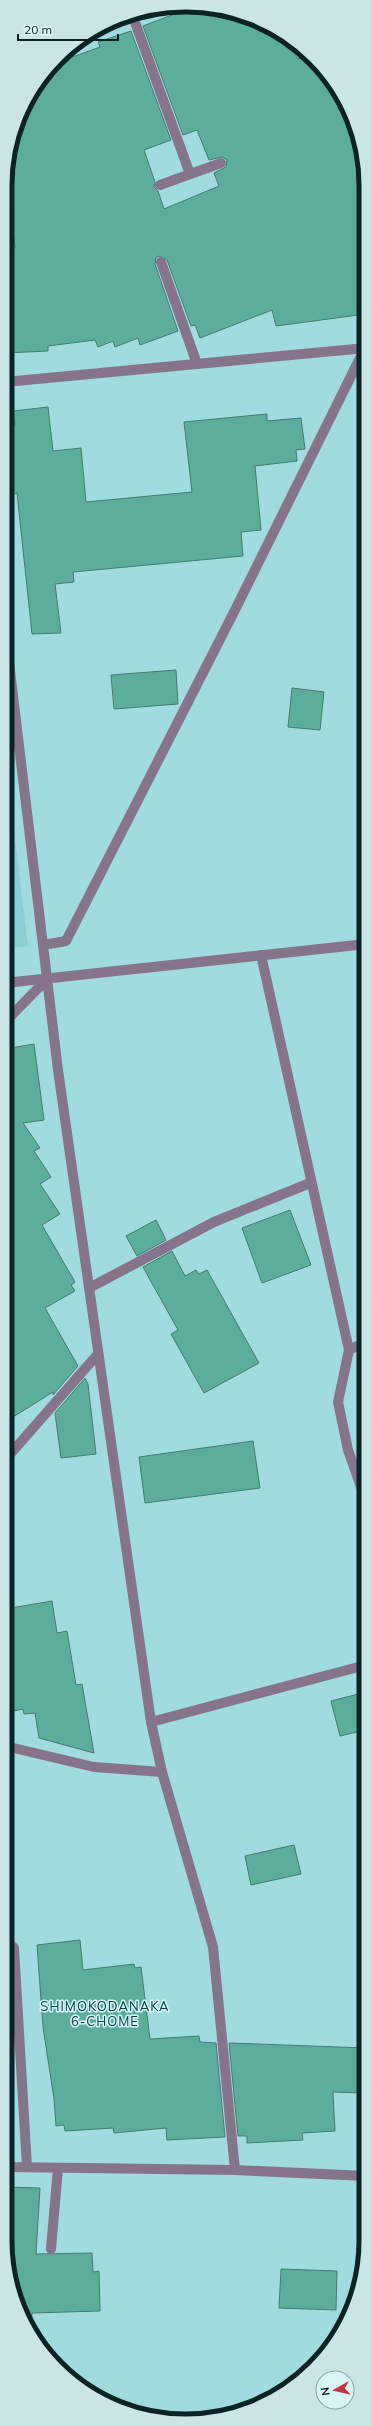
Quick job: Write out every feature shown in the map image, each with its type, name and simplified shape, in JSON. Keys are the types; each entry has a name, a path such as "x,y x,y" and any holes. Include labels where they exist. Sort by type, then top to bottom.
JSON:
{"street":[{"path":"134,20 190,174"},
{"path":"160,184 221,163"},
{"path":"161,262 197,364"},
{"path":"12,381 359,349"},
{"path":"43,945 66,941 233,614 359,360"},
{"path":"12,687 58,1070 97,1355 151,1722 162,1772 213,1947 235,2170"},
{"path":"12,981 359,945"},
{"path":"261,955 310,1183 349,1350 338,1402 348,1450 359,1481"},
{"path":"12,1015 48,978"},
{"path":"89,1288 214,1222 310,1183"},
{"path":"349,1350 359,1345"},
{"path":"12,1452 97,1355"},
{"path":"151,1722 359,1667"},
{"path":"12,1748 94,1767 162,1772"},
{"path":"12,1946 14,1948 27,2167"},
{"path":"12,2167 235,2170 359,2176"},
{"path":"51,2249 58,2168"}],"shaded area":[{"path":"12,815 28,946 12,947"}],"building":[{"path":"180,12 208,13 241,21 252,25 282,41 293,50 297,58 304,59 316,71 330,89 346,119 358,163 359,315 276,326 272,310 200,338 195,325 191,326 167,260 159,256 156,258 155,264 178,331 140,345 138,338 115,347 113,341 98,347 95,340 48,346 48,351 12,353 12,248 15,248 12,218 12,174 15,152 25,119 35,99 55,71 67,59 100,47 98,42 131,31 171,140 144,150 155,182 154,187 158,191 164,209 219,186 214,173 226,167 227,160 222,157 209,160 197,130 183,135 143,26"},
{"path":"48,407 53,451 81,448 86,502 192,492 184,422 267,414 267,421 301,418 305,449 296,450 297,461 255,466 261,530 241,532 243,556 73,572 74,582 55,584 61,633 32,634 17,493 13,494 12,425 15,425 13,411"},
{"path":"176,670 178,704 114,709 111,675"},
{"path":"292,688 324,692 320,730 288,727"},
{"path":"34,1044 44,1120 23,1123 40,1148 34,1151 51,1177 40,1184 60,1214 42,1225 75,1282 71,1285 75,1291 45,1308 78,1366 53,1395 53,1392 12,1418 12,1048"},
{"path":"290,1210 311,1265 262,1283 242,1228"},
{"path":"156,1220 166,1240 137,1256 126,1236"},
{"path":"172,1251 185,1276 196,1270 199,1274 207,1270 259,1363 204,1393 171,1334 178,1330 143,1267"},
{"path":"85,1378 88,1384 96,1454 61,1458 55,1413"},
{"path":"253,1441 260,1488 145,1503 139,1457"},
{"path":"52,1601 57,1633 67,1631 76,1685 82,1684 94,1753 39,1738 35,1713 24,1714 23,1709 12,1711 12,1608"},
{"path":"359,1694 359,1732 340,1736 331,1701"},
{"path":"294,1845 301,1874 251,1885 245,1856"},
{"path":"80,1940 83,1970 134,1964 135,1968 141,1967 150,2039 199,2036 200,2042 216,2043 225,2137 167,2140 166,2128 114,2133 113,2128 65,2131 64,2125 56,2126 54,2099 43,2027 37,1945"},
{"path":"229,2043 359,2048 359,2093 333,2092 335,2131 302,2133 303,2140 247,2143 247,2136 238,2136"},
{"path":"12,2187 40,2188 36,2254 92,2253 93,2272 99,2271 100,2311 32,2313 32,2320 21,2296 13,2263"},
{"path":"281,2269 337,2271 336,2310 279,2308"}],"district":[{"name":"SHIMOKODANAKA 6-CHOME","path":"105,2014"}]}
